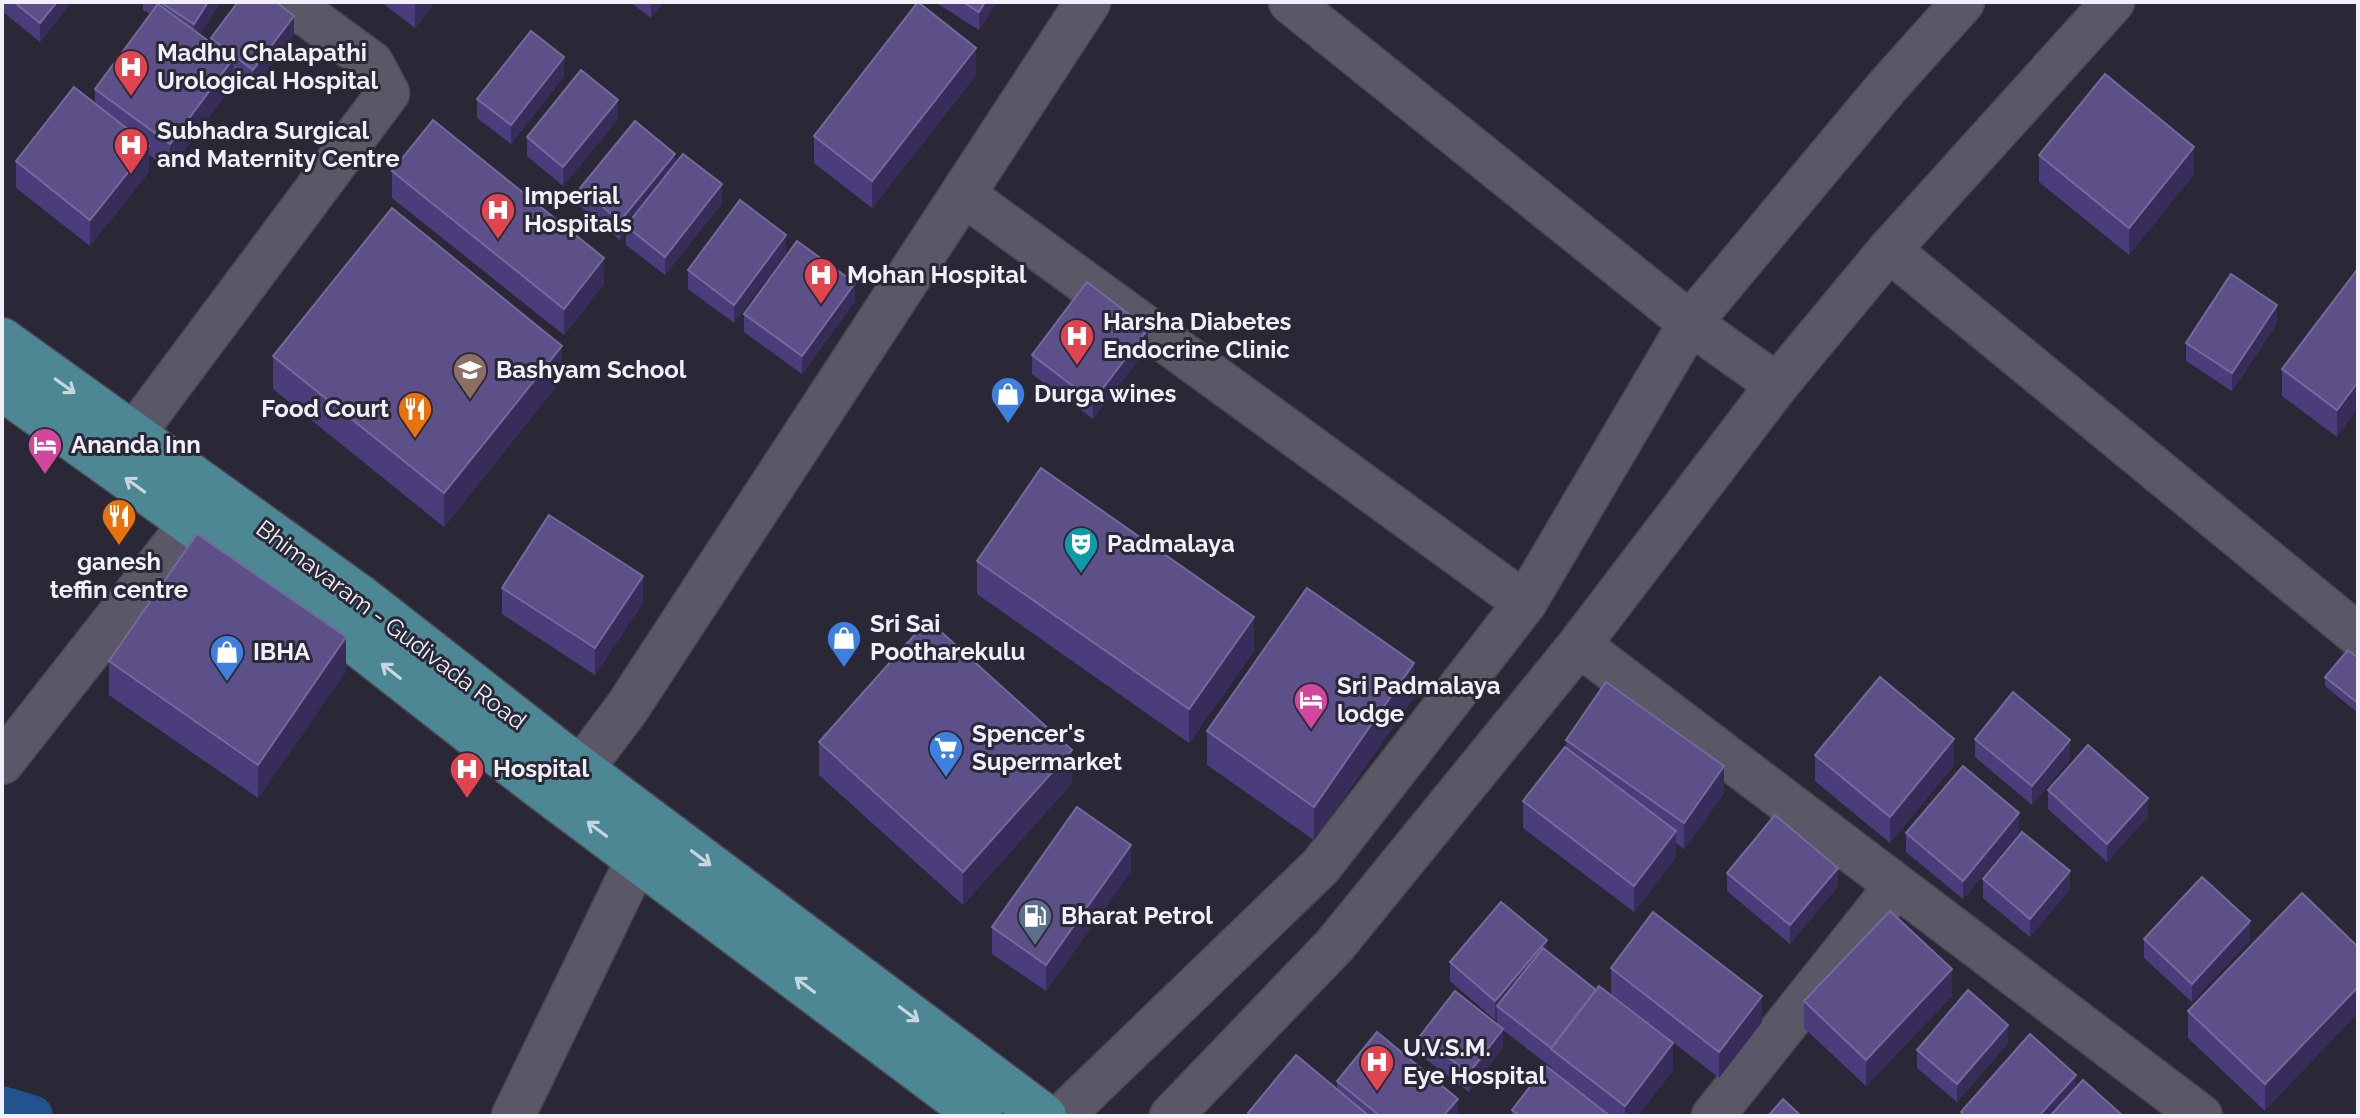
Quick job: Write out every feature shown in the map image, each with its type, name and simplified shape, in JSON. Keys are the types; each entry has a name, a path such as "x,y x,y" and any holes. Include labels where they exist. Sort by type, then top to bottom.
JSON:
{"main road":[{"path":"570,785 627,708 1088,2"},
{"name":"Bhimavaram - Gudivada Road","path":"2,340 360,597 570,785"},
{"name":"Bhimavaram - Gudivada Road","path":"2,388 337,628 570,785 645,841 1044,1116"},
{"name":"Bhimavaram - Gudivada Road","path":"645,841 980,1116"}],"street":[{"path":"133,435 388,93 372,63 289,2"},
{"path":"1290,2 1690,323 1777,385"},
{"path":"1062,1116 1321,866 1525,603 1690,323 1886,88 1963,2"},
{"path":"1171,1116 1335,945 1579,645 1777,385 1889,250 2113,2"},
{"path":"963,194 1525,603"},
{"path":"1889,250 2358,635"},
{"path":"2,763 190,524"},
{"path":"1579,645 2201,1116"},
{"path":"513,1116 645,841"},
{"path":"1713,1116 1896,886"}],"building":[{"path":"14,2 57,2 40,23"},
{"path":"160,2 208,2 194,24"},
{"path":"238,2 276,2 294,16 253,70 211,38"},
{"path":"918,2 976,48 872,181 814,136"},
{"path":"963,2 985,2 979,12"},
{"path":"158,4 233,59 170,144 95,89"},
{"path":"531,31 564,57 511,125 477,99"},
{"path":"581,70 618,100 563,167 527,137"},
{"path":"2105,74 2194,147 2129,228 2039,155"},
{"path":"74,87 149,146 90,220 16,161"},
{"name":"Imperial Hospitals","path":"433,120 604,258 564,309 392,171"},
{"path":"635,121 675,154 620,221 580,188"},
{"path":"683,154 722,184 665,257 626,226"},
{"path":"740,200 786,235 734,305 688,270"},
{"path":"392,208 562,346 444,493 273,356"},
{"path":"797,241 855,283 802,356 744,314"},
{"path":"2357,270 2358,382 2337,410 2282,369"},
{"path":"2231,274 2277,305 2232,373 2186,343"},
{"path":"1087,282 1148,329 1093,401 1032,355"},
{"path":"1041,468 1254,617 1189,709 977,561"},
{"path":"549,515 643,576 595,648 502,588"},
{"name":"IBHA","path":"197,534 346,637 258,765 109,661"},
{"name":"Sri Padmalaya lodge","path":"1307,588 1414,663 1314,807 1207,731"},
{"name":"Spencer's Supermarket","path":"928,620 1072,750 963,872 819,742"},
{"path":"2348,650 2358,658 2358,703 2325,677"},
{"path":"1880,677 1954,739 1890,817 1815,755"},
{"path":"1606,682 1724,766 1684,823 1566,740"},
{"path":"2013,692 2070,740 2032,786 1975,739"},
{"path":"2088,745 2148,798 2107,844 2048,790"},
{"path":"1565,747 1676,831 1634,886 1523,801"},
{"path":"1963,766 2019,813 1963,881 1906,833"},
{"path":"1077,807 1131,845 1046,965 992,927"},
{"path":"1775,815 1838,868 1790,925 1727,873"},
{"path":"2022,832 2070,871 2030,919 1983,879"},
{"path":"2202,877 2250,921 2192,984 2144,939"},
{"path":"2302,893 2358,947 2358,987 2265,1084 2188,1011"},
{"path":"1501,902 1547,940 1495,1001 1450,962"},
{"path":"1890,911 1952,969 1866,1060 1804,1001"},
{"path":"1653,912 1762,996 1719,1052 1611,968"},
{"path":"1543,948 1596,990 1551,1048 1497,1006"},
{"path":"1599,986 1673,1043 1625,1106 1551,1049"},
{"path":"1968,990 2008,1025 1957,1084 1917,1050"},
{"path":"1455,991 1503,1029 1469,1073 1420,1036"},
{"path":"1377,1032 1458,1099 1443,1116 1380,1116 1337,1081"},
{"path":"2030,1034 2076,1075 2039,1116 1965,1116 1961,1112"},
{"path":"1296,1055 1369,1116 1251,1116 1248,1113"},
{"path":"1546,1066 1610,1116 1520,1116 1512,1110"},
{"path":"2083,1080 2123,1116 2050,1116"},
{"path":"1783,1099 1801,1116 1768,1116"}],"waterway":[{"path":"2,1107 32,1116"}],"place":[{"name":"Madhu Chalapathi Urological Hospital","path":"131,98"},
{"name":"Subhadra Surgical and Maternity Centre","path":"131,176"},
{"name":"Imperial Hospitals","path":"498,241"},
{"name":"Mohan Hospital","path":"821,306"},
{"name":"Harsha Diabetes Endocrine Clinic","path":"1077,367"},
{"name":"Bashyam School","path":"470,401"},
{"name":"Durga wines","path":"1008,425"},
{"name":"Food Court","path":"415,440"},
{"name":"Ananda Inn","path":"45,476"},
{"name":"ganesh teffin centre","path":"119,547"},
{"name":"Padmalaya","path":"1081,575"},
{"name":"Sri Sai Pootharekulu","path":"844,669"},
{"name":"IBHA","path":"227,683"},
{"name":"Sri Padmalaya lodge","path":"1311,731"},
{"name":"Spencer's Supermarket","path":"946,779"},
{"name":"Hospital","path":"467,800"},
{"name":"Bharat Petrol","path":"1035,947"},
{"name":"U.V.S.M. Eye Hospital","path":"1377,1093"}]}
